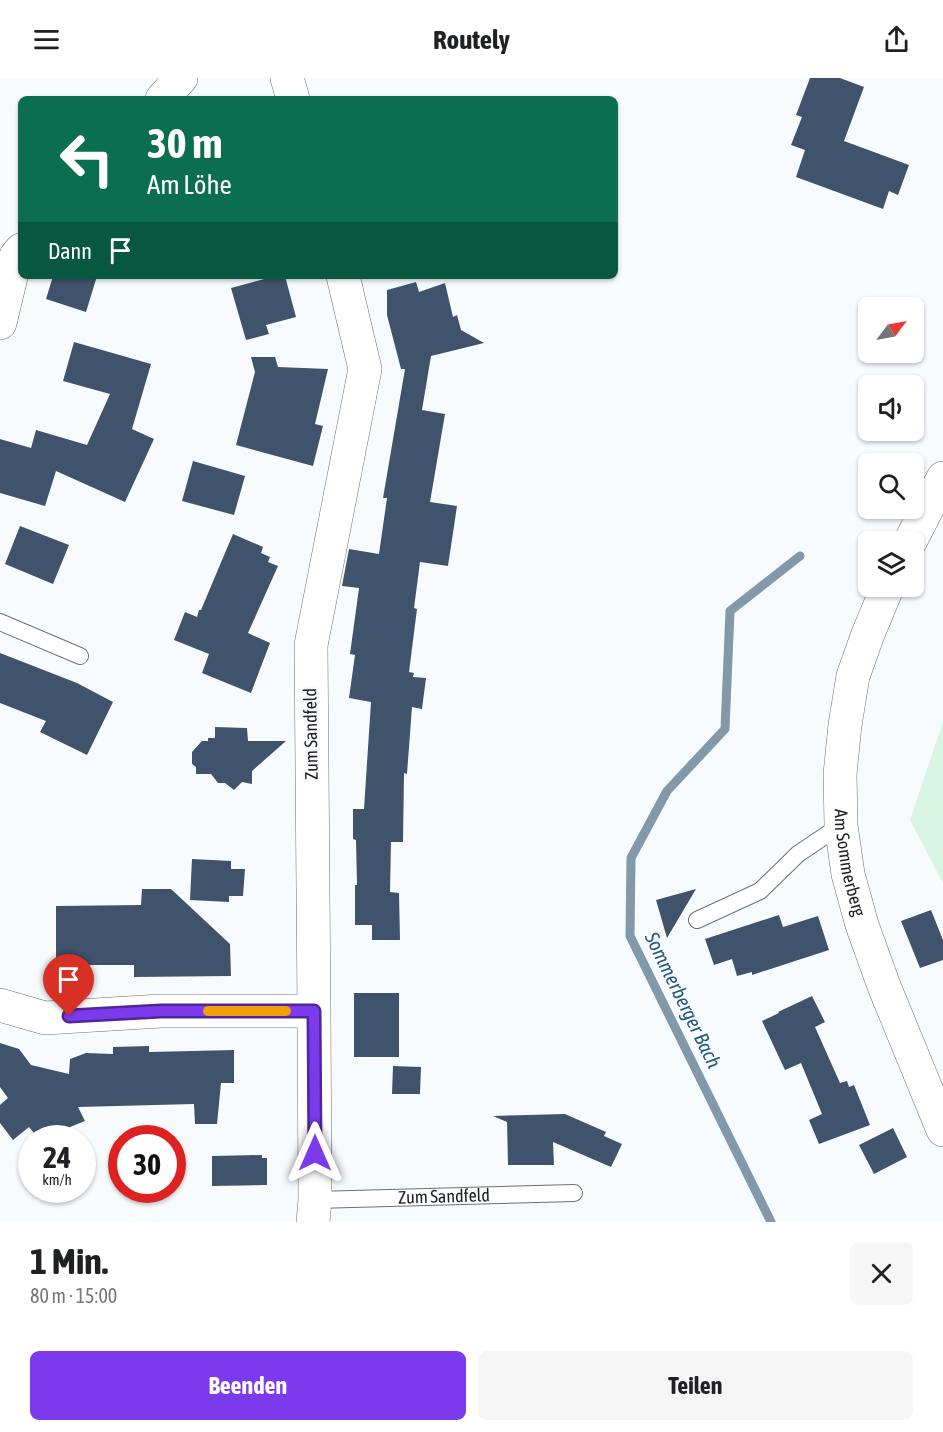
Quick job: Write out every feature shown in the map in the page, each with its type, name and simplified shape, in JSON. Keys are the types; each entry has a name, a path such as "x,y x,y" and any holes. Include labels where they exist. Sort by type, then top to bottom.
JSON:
{"street":[{"path":"165,96 181,78"},
{"path":"287,78 292,96"},
{"path":"0,323 18,254"},
{"name":"Zum Sandfeld","path":"314,1211 310,645 365,369 344,279"},
{"path":"916,531 943,478"},
{"name":"Am Sommerberg","path":"883,597 853,676 840,774 841,825 848,874 861,925 943,1130"},
{"path":"0,1005 45,1018 161,1011 314,1011"}],"lane":[{"path":"0,622 80,656"},
{"path":"697,920 760,891 798,854 841,825"},
{"name":"Zum Sandfeld","path":"314,1211 574,1193"}],"green space":[{"path":"943,722 943,883 910,820"}],"building":[{"path":"810,78 840,78 864,87 844,141 909,165 898,195 889,191 883,209 796,177 805,150 791,145 802,117 796,115"},
{"path":"52,279 96,279 86,312 46,299"},
{"path":"264,279 286,279 296,317 266,325 269,334 246,340 231,288"},
{"path":"416,282 419,292 445,283 453,317 457,315 461,330 484,343 431,356 422,410 445,414 430,502 457,506 448,566 420,562 409,672 414,673 413,677 426,678 422,709 412,707 407,774 404,773 403,842 391,842 390,892 399,893 400,940 372,940 372,925 355,925 356,840 353,839 353,809 364,809 371,702 349,698 355,655 350,654 359,588 342,586 349,549 379,554 387,498 383,498 405,369 401,369 387,315 387,290"},
{"path":"74,342 151,364 132,429 154,439 125,502 56,471 45,506 0,493 0,439 31,448 36,430 87,445 110,394 63,381"},
{"path":"251,357 275,357 278,367 328,369 315,424 323,426 313,466 236,445 255,372"},
{"path":"193,461 245,476 234,515 182,501"},
{"path":"20,526 69,545 53,584 5,564"},
{"path":"233,534 263,547 261,553 270,557 268,562 278,566 248,633 270,643 251,693 202,673 209,654 174,640 185,612 197,617 201,610"},
{"path":"0,653 77,683 113,702 87,755 40,732 46,721 0,703"},
{"path":"215,727 247,728 248,741 286,741 252,771 252,784 242,782 234,790 225,783 218,783 211,774 196,774 196,767 192,764 192,752 202,741 215,738"},
{"path":"192,859 231,861 231,869 245,869 243,896 229,896 229,902 190,900"},
{"path":"142,889 171,889 230,944 231,976 134,977 134,965 56,965 56,906 141,905"},
{"path":"696,889 667,938 656,900"},
{"path":"931,910 943,940 943,960 920,968 901,921"},
{"path":"779,915 783,927 818,916 829,950 752,975 752,972 737,976 732,959 714,965 705,939"},
{"path":"354,993 399,993 399,1057 354,1057"},
{"path":"812,996 825,1022 815,1027 840,1083 847,1081 849,1087 854,1085 870,1125 819,1144 809,1120 822,1114 801,1063 785,1070 762,1021"},
{"path":"0,1043 19,1049 31,1065 69,1074 70,1059 86,1053 113,1054 113,1047 149,1046 149,1052 234,1050 234,1083 221,1083 217,1124 195,1124 194,1104 78,1107 85,1121 75,1125 18,1125 18,1136 13,1140 0,1123 0,1105 8,1098 0,1087"},
{"path":"393,1066 421,1067 420,1094 392,1094"},
{"path":"565,1114 606,1132 604,1136 622,1144 611,1167 553,1142 554,1165 508,1165 507,1122 493,1116"},
{"path":"893,1128 907,1157 874,1174 859,1145"},
{"path":"262,1155 262,1158 267,1158 267,1185 212,1186 212,1156"}],"waterway":[{"name":"Sommerberger Bach","path":"771,1222 630,936 631,858 667,791 725,729 730,611 800,556"}],"slow traffic":[{"path":"208,1011 286,1011"}],"route":[{"path":"69,1016 161,1011 314,1011 315,1153"}]}
